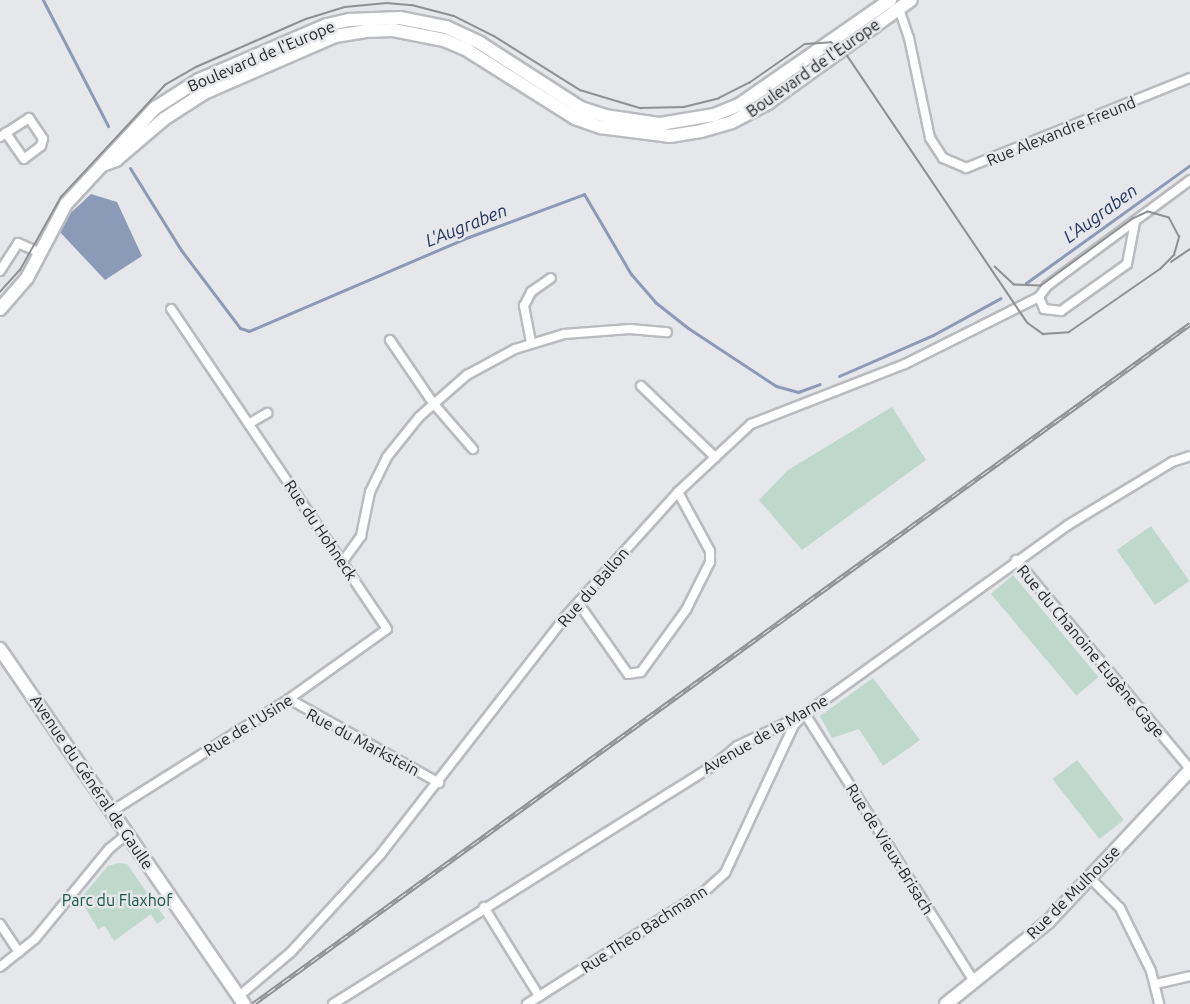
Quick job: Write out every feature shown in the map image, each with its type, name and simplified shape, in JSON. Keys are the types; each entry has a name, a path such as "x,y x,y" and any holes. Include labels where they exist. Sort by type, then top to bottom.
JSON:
{"street":[{"name":"Boulevard de l'Europe","path":"0,309 27,278 38,252 66,204 155,108 179,91 327,25 349,20 400,18 446,27 480,43 581,108 614,118 660,124 714,115 739,105 894,5 911,0"},
{"name":"Rue Alexandre Freund","path":"894,5 909,38 930,138 943,158 966,168 1190,78"},
{"path":"29,118 43,139 42,146 24,159 3,135 29,118"},
{"name":"Rue du Ballon","path":"241,1000 291,952 387,848 549,638 678,492 751,424 791,406 905,364 1039,297 1047,286 1190,180"},
{"path":"1039,297 1044,309 1061,311 1127,264 1135,222"},
{"path":"0,271 18,243 38,252"},
{"path":"531,342 524,306 531,292 551,278"},
{"name":"Rue du Hohneck","path":"171,309 386,625 382,636"},
{"path":"343,561 361,536 378,471 433,404 473,371 531,342 596,330 667,332"},
{"path":"390,340 433,404 473,449"},
{"path":"641,386 715,457"},
{"path":"250,423 267,413"},
{"name":"Avenue de la Marne","path":"333,1004 484,907 717,763 737,746 805,714 1016,560 1140,481 1190,456"},
{"path":"579,604 628,674 640,672 686,610 711,562 711,551 678,492"},
{"name":"Rue du Chanoine Eugène Gage","path":"1016,560 1190,769"},
{"name":"Rue de l'Usine","path":"112,811 289,699 382,636"},
{"name":"Avenue du Général de Gaulle","path":"0,649 4,664 112,811 241,1000"},
{"name":"Rue du Markstein","path":"289,699 439,783"},
{"name":"Rue Theo Bachmann","path":"527,1004 705,891 725,873 788,739 805,714"},
{"name":"Rue de Vieux-Brisach","path":"805,714 975,983"},
{"path":"772,730 788,739"},
{"name":"Rue de Mulhouse","path":"946,1004 975,983 1091,879 1190,769"},
{"path":"0,967 35,939 102,857 127,834"},
{"path":"1091,879 1120,908 1156,984 1160,1004"},
{"path":"484,907 539,996"},
{"path":"0,924 19,952"},
{"path":"1156,984 1190,976"}],"green space":[{"path":"892,407 926,460 802,550 759,500 788,470"},
{"path":"1151,526 1189,581 1155,605 1117,550"},
{"path":"1013,575 1098,677 1076,696 991,594"},
{"path":"873,678 920,740 883,766 859,729 832,738 820,716"},
{"path":"1077,760 1124,820 1099,839 1053,779"},
{"name":"Parc du Flaxhof","path":"118,863 127,864 165,918 157,924 151,914 114,941 105,926 98,929 80,899 108,866"}],"water":[{"path":"91,194 117,202 142,256 105,280 59,231 62,221"}],"waterway":[{"name":"L'Augraben","path":"43,0 108,126"},
{"name":"L'Augraben","path":"1026,283 1190,165"},
{"name":"L'Augraben","path":"130,168 181,250 240,328 249,331 466,238 584,194 631,274 655,302 688,328 776,386 798,392 820,384"},
{"name":"L'Augraben","path":"839,376 933,335 1001,298"}],"tram line":[{"path":"0,292 20,270 61,197 165,85 196,67 306,19 345,7 387,3 412,5 454,16 494,36 580,90 640,108 684,107 719,98 749,83 805,44 831,42 847,55 1028,323 1043,334 1069,332 1160,269 1174,255 1179,237 1169,218 1148,212 1133,219 1041,286 1014,285 995,267"},
{"path":"1171,262 1190,249"}],"railway":[{"path":"253,1004 1190,324"}]}
